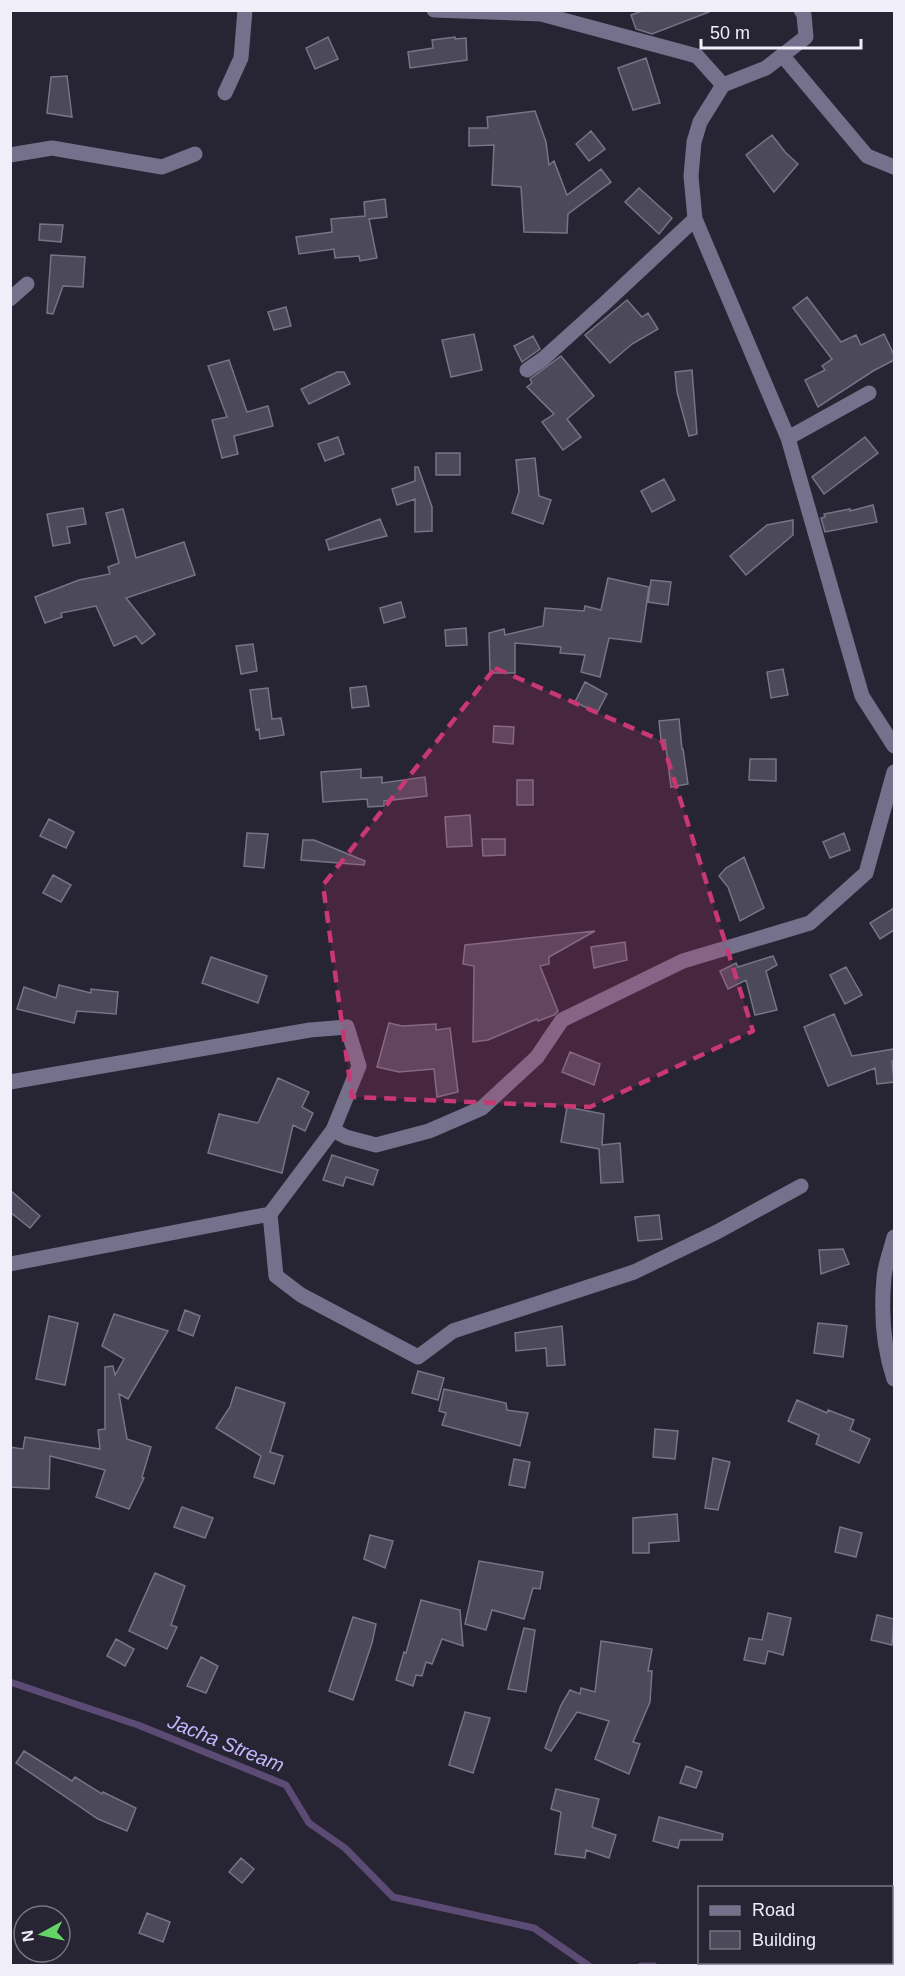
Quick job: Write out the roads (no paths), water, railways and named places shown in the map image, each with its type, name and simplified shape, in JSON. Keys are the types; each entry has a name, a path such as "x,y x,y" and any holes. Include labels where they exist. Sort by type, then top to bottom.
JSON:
{"street":[{"path":"225,93 241,58 245,10"},
{"path":"434,10 541,14 697,56 723,84"},
{"path":"801,10 804,15 806,37 766,68 723,84 700,122 694,142 691,176 695,219 788,438 862,696 894,746"},
{"path":"782,55 867,156 894,167"},
{"path":"10,155 52,148 162,167 195,154"},
{"path":"527,370 613,297 695,219"},
{"path":"10,299 27,284"},
{"path":"788,438 869,393"},
{"path":"333,1130 346,1137 376,1145 440,1127 482,1108 537,1057 562,1020 683,961 810,923 866,873 894,772"},
{"path":"10,1082 310,1030 348,1027 359,1066 333,1130 270,1214 10,1264"},
{"path":"270,1214 276,1276 301,1295 418,1357 453,1331 634,1272 717,1232 801,1186"},
{"path":"894,1237 884,1276 884,1332 887,1358 894,1379"}],"waterway":[{"name":"Jacha Stream","path":"10,1682 138,1725 286,1785 309,1823 345,1848 393,1897 534,1928 589,1966"},
{"name":"Jacha Stream","path":"641,1966 654,1966"}]}
